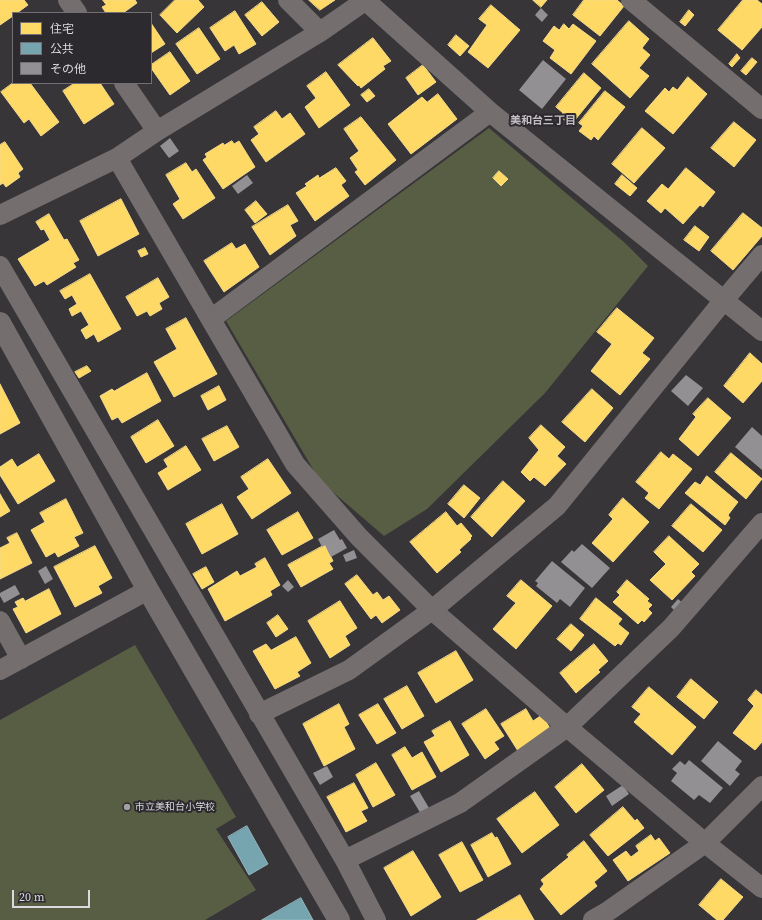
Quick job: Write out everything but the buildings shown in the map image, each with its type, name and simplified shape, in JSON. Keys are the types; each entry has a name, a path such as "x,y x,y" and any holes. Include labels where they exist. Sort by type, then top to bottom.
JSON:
{"street":[{"path":"68,0 76,12"},
{"path":"288,0 320,32"},
{"path":"0,215 117,158 320,32 366,0 490,112 762,331"},
{"path":"631,0 762,109"},
{"path":"125,84 157,132"},
{"path":"211,318 490,112"},
{"path":"117,158 295,464 359,537 432,610 567,727 705,843 762,888"},
{"path":"259,714 350,670 432,610 557,506 762,255"},
{"path":"0,266 345,860 376,920"},
{"path":"0,323 148,590 339,920"},
{"path":"345,860 460,803 567,727 671,628 762,523"},
{"path":"0,670 148,590"},
{"path":"0,621 21,659"},
{"path":"593,920 607,912 705,843 762,786"}],"green space":[{"path":"489,128 625,243 648,266 545,393 427,509 384,536 320,481 226,321"},
{"name":"市立美和台小学校","path":"135,645 236,817 216,829 256,890 205,920 0,920 0,720"}],"place":[{"name":"市立美和台小学校","path":"127,807"}],"district":[{"name":"美和台三丁目","path":"543,121"}]}
